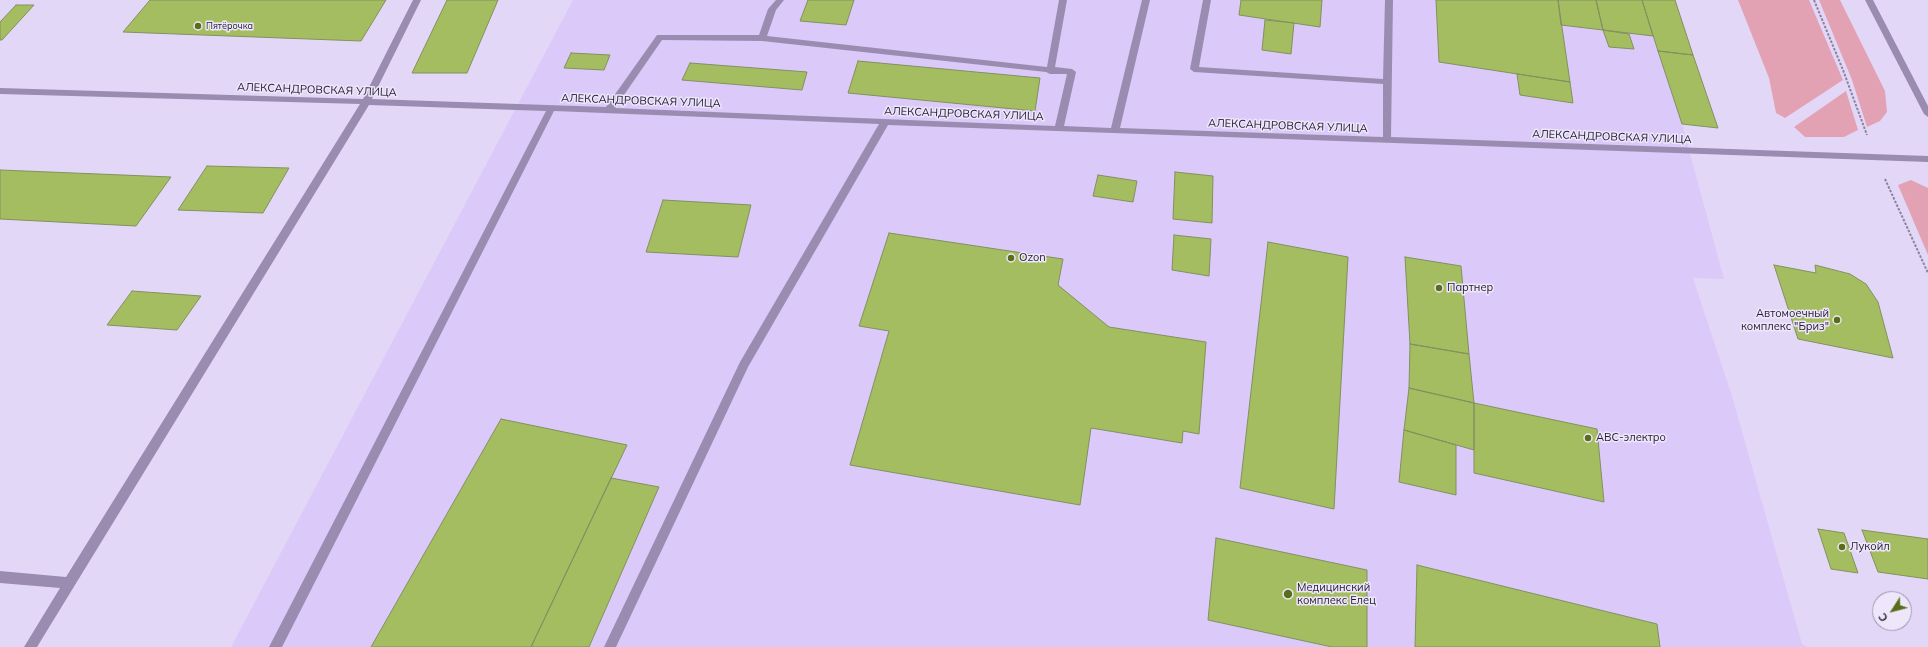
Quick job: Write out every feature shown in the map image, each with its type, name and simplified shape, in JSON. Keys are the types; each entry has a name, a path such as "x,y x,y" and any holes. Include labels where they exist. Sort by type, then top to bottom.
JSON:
{"street":[{"path":"30,647 366,102 417,0"},
{"path":"762,38 772,9 780,0"},
{"path":"1050,71 1063,0"},
{"path":"1115,131 1146,0"},
{"path":"1207,0 1194,69 1387,82"},
{"path":"1387,140 1389,0"},
{"path":"1869,0 1928,114"},
{"path":"609,110 660,36 762,38 1050,71 1072,72 1059,129"},
{"name":"АЛЕКСАНДРОВСКАЯ УЛИЦА","path":"0,91 609,110 1059,129 1928,160"},
{"path":"275,647 551,109"},
{"path":"610,647 744,365 885,122"},
{"path":"0,577 69,582"}],"shaded area":[{"path":"573,0 1675,0 1718,128 1682,124 1724,279 1693,278 1732,396 1802,644 1807,647 231,647"},
{"path":"1738,0 1809,0 1843,80 1785,118 1776,113 1769,78"},
{"path":"1819,0 1840,0 1885,91 1887,112 1880,121 1867,127 1852,80"},
{"path":"1846,91 1858,130 1844,137 1805,137 1794,127"},
{"path":"1911,180 1928,188 1928,255 1898,185"}],"building":[{"path":"150,0 386,0 361,41 123,32"},
{"path":"447,0 498,0 467,73 412,73"},
{"path":"808,0 854,0 846,25 800,21"},
{"path":"1241,0 1322,0 1320,27 1239,15"},
{"path":"1436,0 1558,0 1570,82 1439,62"},
{"path":"1558,0 1596,0 1603,30 1561,25"},
{"path":"1596,0 1642,0 1653,36 1603,30"},
{"path":"1642,0 1675,0 1693,55 1658,51"},
{"path":"16,5 34,5 2,40 0,40 0,22"},
{"path":"1265,20 1294,23 1291,54 1262,50"},
{"path":"1603,30 1629,34 1634,49 1609,47"},
{"path":"1658,51 1693,55 1718,128 1682,124"},
{"path":"571,53 610,55 604,70 564,68"},
{"path":"858,61 1040,78 1035,111 848,93"},
{"path":"690,63 807,72 802,90 682,80"},
{"path":"1517,74 1570,82 1573,103 1520,95"},
{"path":"207,166 289,168 263,213 178,210"},
{"path":"0,170 171,177 136,226 0,219"},
{"path":"1175,172 1213,176 1212,223 1173,219"},
{"path":"1098,175 1137,181 1133,202 1093,196"},
{"path":"663,200 751,205 738,257 646,252"},
{"path":"889,233 1063,259 1058,285 1109,327 1206,342 1199,434 1183,431 1182,443 1091,428 1080,505 850,465 889,331 859,326"},
{"path":"1174,235 1211,239 1209,276 1172,270"},
{"path":"1268,242 1348,257 1334,509 1240,488"},
{"path":"1405,257 1461,266 1469,354 1410,344"},
{"name":"Автомоечный комплекс \"Бриз\"","path":"1774,265 1816,273 1815,265 1850,274 1866,284 1878,302 1893,358 1798,339"},
{"path":"132,291 201,296 177,330 107,325"},
{"path":"1410,344 1469,354 1474,403 1409,388"},
{"path":"1409,388 1474,403 1474,450 1404,430"},
{"path":"1474,403 1597,429 1604,502 1474,473"},
{"path":"501,419 627,445 531,647 371,647"},
{"path":"1404,430 1456,445 1456,495 1399,482"},
{"path":"611,478 659,487 589,647 531,647"},
{"path":"1818,529 1844,533 1858,573 1831,569"},
{"path":"1862,530 1928,539 1928,579 1878,572"},
{"path":"1216,538 1367,570 1367,647 1332,647 1208,620"},
{"path":"1417,565 1657,624 1660,647 1415,647"}],"place":[{"name":"Пятёрочка","path":"198,26"},
{"name":"Ozon","path":"1011,258"},
{"name":"Партнер","path":"1439,288"},
{"name":"Автомоечный комплекс \"Бриз\"","path":"1837,320"},
{"name":"АВС-электро","path":"1588,438"},
{"name":"Лукойл","path":"1842,547"},
{"name":"Медицинский комплекс Елец","path":"1288,594"}]}
